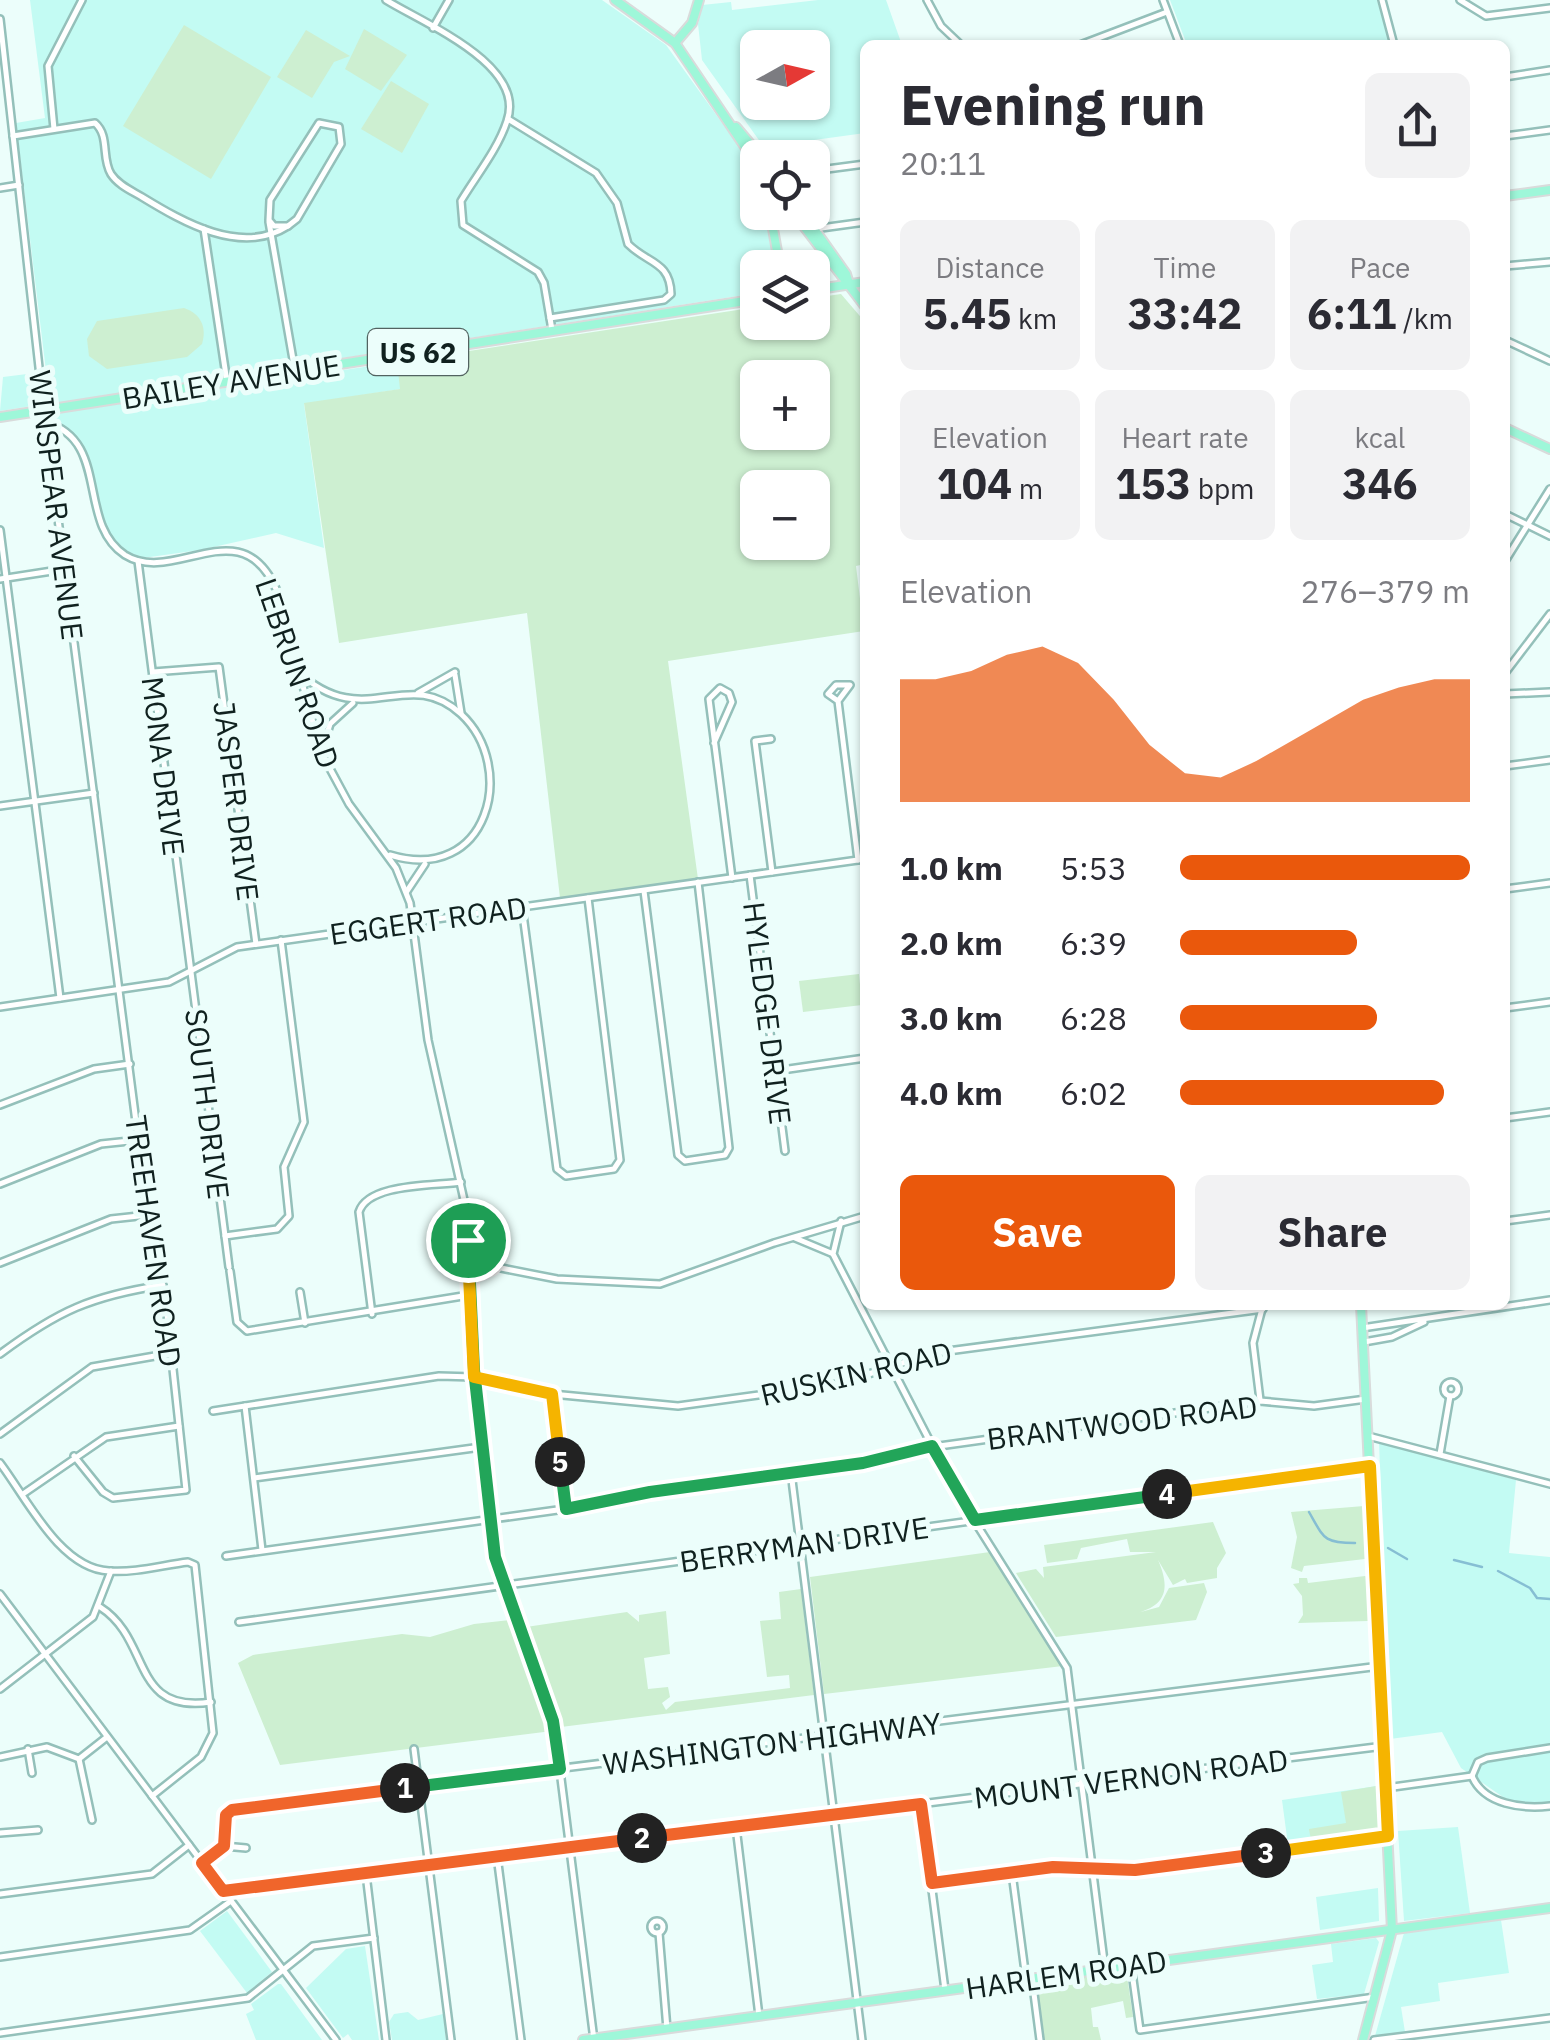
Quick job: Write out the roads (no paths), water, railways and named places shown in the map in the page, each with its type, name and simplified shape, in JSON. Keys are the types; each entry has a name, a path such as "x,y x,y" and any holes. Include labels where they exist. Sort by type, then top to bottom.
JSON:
{"main road":[{"path":"615,0 675,43 742,140"},
{"path":"675,43 692,23 698,0"},
{"path":"734,126 746,140"},
{"path":"1510,195 1550,190"},
{"path":"810,230 846,274 860,299"},
{"path":"830,287 860,283"},
{"name":"BAILEY AVENUE","path":"0,416 740,302"},
{"path":"1510,430 1550,449"},
{"path":"1361,1310 1392,1930 1363,2040"},
{"name":"HARLEM ROAD","path":"583,2040 1550,1908"}],"street":[{"path":"54,129 46,87 48,66 80,2 72,0"},
{"path":"386,0 500,73 509,92 508,119 461,202 463,225 538,272 552,331"},
{"path":"433,28 449,0"},
{"path":"927,0 941,26 956,40"},
{"path":"1163,0 1178,40"},
{"path":"1382,0 1393,40"},
{"path":"1460,0 1486,16 1550,8"},
{"path":"1093,40 1167,12"},
{"name":"WINSPEAR AVENUE","path":"0,19 45,422 120,990"},
{"path":"1510,75 1550,70"},
{"path":"508,119 596,174 617,204 628,244 660,263 670,280 672,294 664,300 550,318"},
{"path":"13,136 98,125 115,180 173,216 240,239 273,234 297,219 341,144 341,130 332,123 314,126 268,203 268,220 273,234 295,372"},
{"path":"1510,135 1550,130"},
{"path":"830,168 860,165"},
{"path":"0,188 19,185"},
{"path":"268,220 274,226 288,226"},
{"path":"830,227 860,223"},
{"path":"204,229 227,382"},
{"path":"1510,266 1550,262"},
{"path":"1510,342 1550,361"},
{"path":"45,422 58,426 80,448 91,470 104,533 113,546 138,560"},
{"path":"1510,552 1550,489"},
{"path":"1510,516 1550,536"},
{"path":"0,530 3,578 60,998"},
{"name":"LEBRUN ROAD","path":"138,560 228,550 256,561 276,591 321,752 349,804 387,854 407,892 430,1052 461,1182 468,1240 474,1377 489,1520 505,1585 553,1721 594,2039"},
{"name":"MONA DRIVE","path":"138,560 191,972"},
{"path":"3,578 65,569"},
{"path":"1510,667 1550,614"},
{"name":"JASPER DRIVE","path":"152,672 219,667 256,944"},
{"path":"297,670 324,693 356,702 413,694 455,672 462,716 483,749 488,798 468,844 456,853 428,862 412,878 407,892"},
{"path":"714,743 732,702 729,693 720,688 709,696 714,743 732,878"},
{"path":"1510,694 1550,692"},
{"path":"413,694 438,700 462,716"},
{"path":"838,700 860,853"},
{"path":"321,752 330,724 356,702"},
{"path":"770,739 755,741 772,872"},
{"path":"1510,765 1550,760"},
{"path":"0,806 94,793"},
{"path":"387,854 428,862"},
{"name":"EGGERT ROAD","path":"1,1007 169,982 224,952 256,944 860,860"},
{"name":"HYLEDGE DRIVE","path":"750,876 785,1152"},
{"path":"644,890 678,1154 685,1161 725,1155 728,1148 698,882"},
{"path":"1510,888 1550,883"},
{"path":"522,907 558,1169 566,1176 614,1169 620,1160 588,898"},
{"path":"225,1236 277,1229 289,1216 284,1167 304,1122 281,940"},
{"name":"SOUTH DRIVE","path":"191,972 237,1322 243,1330 305,1323"},
{"name":"TREEHAVEN ROAD","path":"74,1456 103,1492 114,1498 185,1492 172,1354 148,1215 120,990"},
{"path":"0,996 1,1007"},
{"path":"1510,1007 1550,1002"},
{"path":"775,1071 860,1059"},
{"path":"0,1105 88,1070 130,1064"},
{"path":"1510,1117 1550,1112"},
{"path":"0,1184 101,1144 139,1140"},
{"path":"372,1314 358,1212 362,1204 376,1194 461,1182"},
{"path":"1510,1220 1550,1214"},
{"path":"0,1263 110,1220 148,1215"},
{"path":"469,1276 492,1266 557,1278 651,1286 860,1217"},
{"path":"832,1254 841,1222"},
{"path":"792,1237 832,1254 860,1309"},
{"path":"468,1240 492,1266"},
{"path":"0,1354 70,1307 109,1293 163,1285"},
{"path":"300,1292 305,1323 470,1295"},
{"path":"1510,1306 1550,1300"},
{"path":"861,1310 932,1446 1067,1668 1105,1968"},
{"name":"RUSKIN ROAD","path":"213,1411 418,1378 474,1377 552,1394 678,1406 806,1390 933,1353 1241,1310"},
{"path":"1260,1401 1253,1343 1261,1310"},
{"path":"1362,1328 1483,1310"},
{"path":"1363,1342 1392,1337 1436,1317"},
{"path":"0,1434 92,1367 172,1354"},
{"path":"552,1394 566,1509"},
{"path":"1440,1454 1450,1396"},
{"name":"BRANTWOOD ROAD","path":"226,1556 863,1463 932,1446 1260,1401 1298,1406 1366,1399"},
{"path":"245,1406 262,1550"},
{"path":"23,1494 112,1434 180,1426"},
{"path":"1368,1436 1550,1484"},
{"path":"254,1478 481,1447"},
{"path":"0,1462 66,1549 86,1564 111,1571 193,1563 214,1727 208,1748 152,1796"},
{"name":"BERRYMAN DRIVE","path":"239,1622 1370,1466"},
{"path":"791,1472 862,2040"},
{"path":"0,1689 100,1607 111,1571"},
{"path":"0,1594 332,2040"},
{"path":"100,1607 121,1627 163,1698 179,1704 210,1702"},
{"name":"WASHINGTON HIGHWAY","path":"202,1863 224,1846 226,1815 234,1809 1380,1666"},
{"path":"79,1758 107,1737"},
{"name":"MOUNT VERNON ROAD","path":"223,1891 1384,1746"},
{"path":"0,1757 28,1749 53,1748 79,1758"},
{"path":"1472,1776 1478,1762 1487,1758 1550,1748"},
{"path":"28,1749 32,1773"},
{"path":"414,1749 452,2040"},
{"path":"79,1758 92,1820"},
{"path":"1386,1788 1472,1776"},
{"path":"1472,1776 1478,1786 1512,1806 1550,1806"},
{"path":"921,1804 945,1990"},
{"path":"736,1827 759,2016"},
{"path":"0,1833 38,1830"},
{"path":"932,1883 1053,1867 1154,1868 1388,1836"},
{"path":"0,1894 152,1874 189,1845"},
{"path":"224,1846 246,1848"},
{"path":"498,1856 521,2040"},
{"path":"1012,1872 1040,2040"},
{"path":"366,1873 386,2040"},
{"path":"0,1956 190,1930 231,1902"},
{"path":"658,1933 667,2028"},
{"path":"0,2033 248,1998 314,1945 374,1938"},
{"path":"1131,1965 1140,2030 1374,1997"},
{"path":"1374,2040 1550,2018"}],"waterway":[{"path":"1309,1512 1326,1537 1355,1543"},
{"path":"1388,1548 1407,1559"},
{"path":"1454,1560 1482,1567"},
{"path":"1498,1571 1530,1588 1537,1598 1550,1599"}]}
